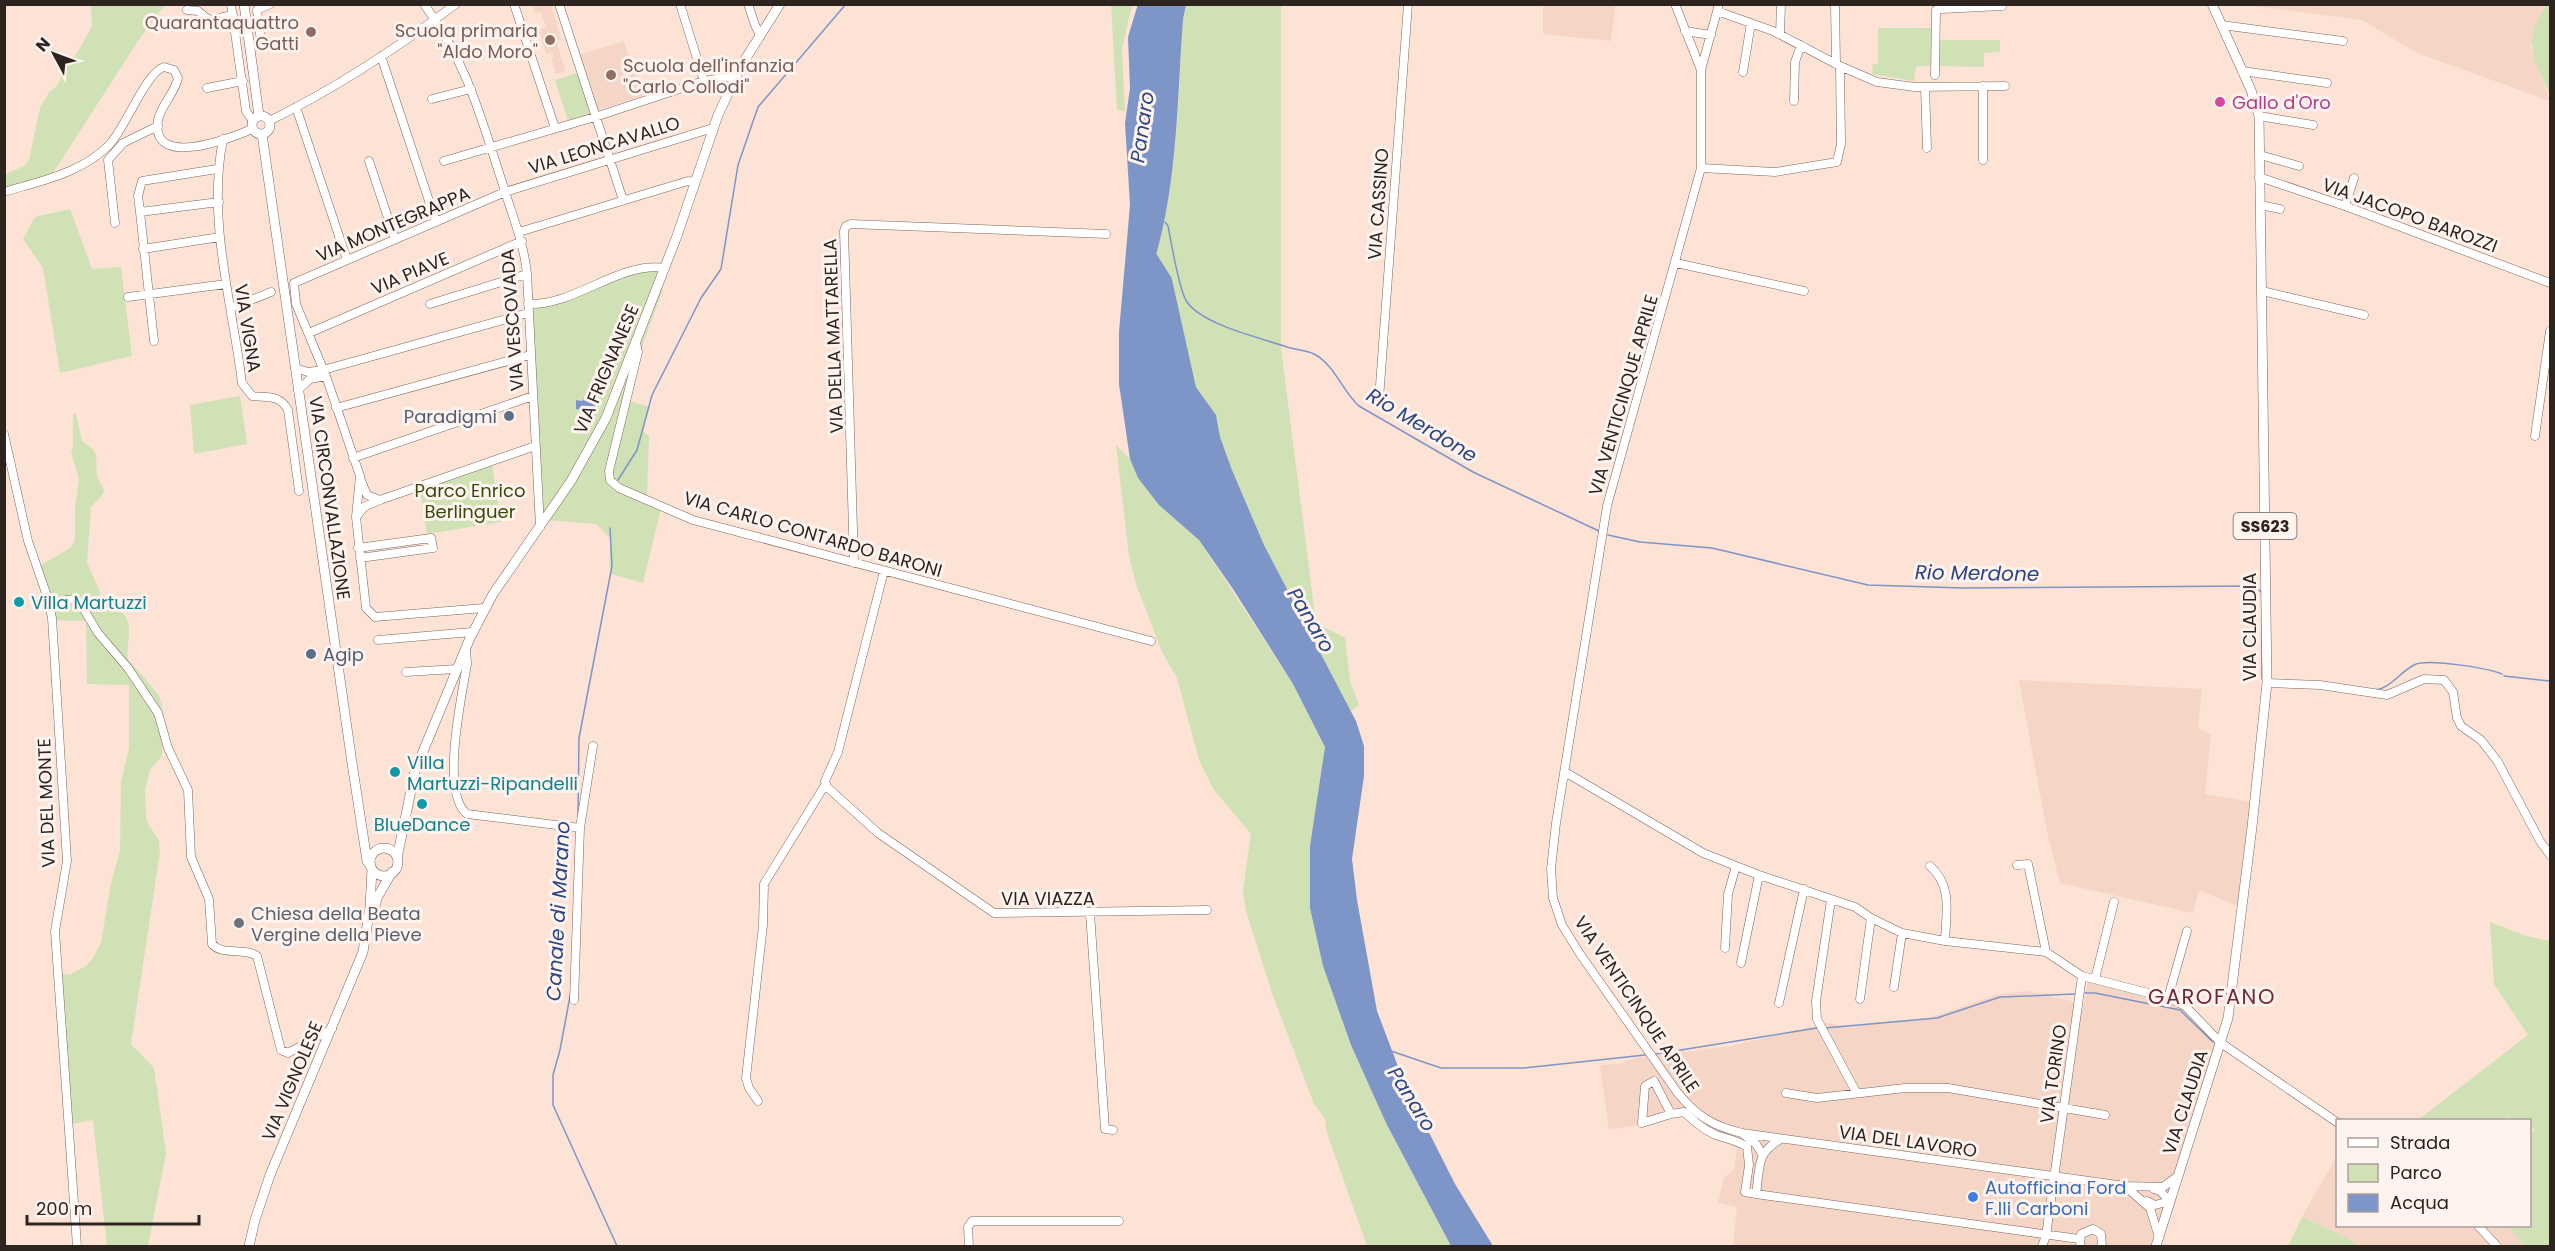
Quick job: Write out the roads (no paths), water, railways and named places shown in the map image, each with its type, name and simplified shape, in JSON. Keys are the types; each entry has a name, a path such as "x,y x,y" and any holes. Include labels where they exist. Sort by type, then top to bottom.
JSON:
{"main road":[{"path":"244,4 255,122 262,135 269,129 269,121 255,122"},
{"name":"VIA FRIGNANESE","path":"397,858 415,771 472,632 484,608 572,481 597,435 615,397 665,268 713,128 735,76 780,4"},
{"name":"VIA CLAUDIA","path":"2158,1242 2228,1018 2267,683 2259,116 2253,96 2212,4"},
{"name":"VIA CIRCONVALLAZIONE","path":"262,135 364,844 367,861 371,867 366,929"},
{"path":"388,849 402,834"},
{"path":"364,844 368,850 374,852 381,848 388,849 397,858 396,867 377,898 366,929"},
{"path":"374,852 371,867 382,876 392,872"},
{"name":"VIA VIGNOLESE","path":"249,1246 267,1182 358,967 366,929"}],"street":[{"path":"4,192 65,172 99,155 120,131 156,70 169,67 177,74 177,82 160,115 158,126 162,140 175,148 223,139 255,122 246,111 231,4"},
{"path":"260,33 257,10 270,4"},
{"name":"VIA VESCOVADA","path":"424,4 455,50 471,88 522,241 527,274 540,527"},
{"path":"269,121 322,94 456,4"},
{"path":"514,4 555,128"},
{"path":"559,4 623,200"},
{"path":"680,4 704,81"},
{"path":"748,4 760,35"},
{"name":"VIA CASSINO","path":"1382,405 1379,399 1408,4"},
{"name":"VIA VENTICINQUE APRILE","path":"1675,4 1701,70 1701,168 1607,506 1551,869 1554,898 1562,925 1586,963 1692,1110"},
{"path":"1780,34 1781,4"},
{"path":"1701,168 1776,172 1837,162 1841,144 1835,4"},
{"path":"1935,75 1936,10 1941,7 2002,6"},
{"path":"1701,70 1718,8 1780,34 1838,65 1877,82 1925,87 2005,86"},
{"path":"187,9 198,11 209,20 233,15"},
{"path":"1743,72 1751,23"},
{"path":"2222,25 2343,41"},
{"path":"1685,31 1711,35"},
{"path":"1794,101 1794,62 1801,45"},
{"path":"381,56 436,222"},
{"path":"2242,71 2327,83"},
{"path":"444,161 595,117 704,81 735,76"},
{"path":"207,88 243,81"},
{"path":"1983,86 1983,160"},
{"path":"1925,87 1927,148"},
{"path":"432,99 471,88"},
{"path":"296,107 347,260"},
{"path":"2259,116 2313,125"},
{"path":"115,223 108,160 123,143 158,126"},
{"name":"VIA LEONCAVALLO","path":"505,192 609,158 713,128"},
{"name":"VIA VIGNA","path":"223,139 218,169 220,237 242,383 252,396 277,398 288,410 299,491"},
{"path":"2260,155 2299,166"},
{"path":"369,161 395,240"},
{"path":"154,341 138,196 142,181 218,169"},
{"name":"VIA JACOPO BAROZZI","path":"2259,177 2345,206 2550,283"},
{"path":"2345,206 2354,178"},
{"path":"519,232 688,181 695,182"},
{"name":"VIA MONTEGRAPPA","path":"309,333 296,304 294,283 505,192"},
{"path":"140,212 219,202"},
{"path":"2260,205 2280,210"},
{"name":"VIA DELLA MATTARELLA","path":"854,563 844,231 846,226 851,224 1106,234"},
{"path":"143,249 220,237"},
{"name":"VIA PIAVE","path":"309,333 522,241"},
{"path":"1676,263 1804,291"},
{"path":"298,390 310,379 324,373 550,303 634,271 656,267 665,268"},
{"path":"430,304 527,274"},
{"path":"128,297 226,284"},
{"path":"2262,291 2364,315"},
{"path":"231,308 271,292"},
{"path":"2535,436 2550,331"},
{"path":"309,333 367,495 380,500"},
{"name":"VIA CARLO CONTARDO BARONI","path":"636,342 639,352 609,471 612,483 626,492 693,520 1151,641"},
{"path":"336,408 530,355"},
{"path":"295,368 324,373"},
{"path":"353,458 533,396"},
{"name":"VIA DEL MONTE","path":"4,434 30,547 50,607 67,861 56,919 56,939 77,1246"},
{"path":"356,518 364,507 380,500 535,446"},
{"path":"360,476 356,518 366,608 375,617 484,608"},
{"path":"358,548 431,538 433,548 360,558"},
{"path":"758,1101 749,1088 746,1078 763,925 764,884 825,785 838,752 884,570"},
{"path":"50,607 66,600 74,599 80,603 98,633 128,668 154,707 168,748 188,790 191,857 209,900 212,945 217,949 250,952 257,956 281,1050 286,1053 290,1052 332,1029"},
{"path":"378,640 472,632"},
{"path":"466,647 467,664 453,760 463,812 578,828"},
{"path":"406,672 457,669"},
{"path":"2267,683 2320,685 2387,695 2424,679 2444,680 2453,692 2457,718 2461,726 2481,740 2498,762 2540,841 2550,855"},
{"path":"574,1000 578,828 593,746"},
{"path":"1565,772 1703,853 1759,875 1855,907 1871,918 1902,933 1945,941 2046,952 2082,976 2168,998 2185,1006 2221,1043 2336,1122"},
{"name":"VIA VIAZZA","path":"825,785 878,833 994,914 1207,910"},
{"path":"2017,865 2028,864 2046,952"},
{"path":"1725,948 1728,894 1736,866"},
{"path":"1930,866 1940,875 1946,889 1945,941"},
{"path":"1741,963 1759,875"},
{"path":"1779,1003 1804,889"},
{"path":"1831,900 1816,1001 1817,1019 1856,1092"},
{"path":"2095,980 2114,902"},
{"path":"1090,913 1105,1129 1113,1130"},
{"path":"1860,999 1871,918"},
{"path":"2168,998 2187,931"},
{"path":"1894,987 1902,933"},
{"name":"VIA TORINO","path":"2042,1246 2046,1236 2082,976"},
{"path":"1671,1114 1654,1081 1645,1086 1642,1123 1684,1112 1707,1130 1740,1142 1747,1147 1749,1165 1745,1192 2046,1236 2079,1243 2084,1231 2093,1229 2101,1234 2102,1246"},
{"path":"1786,1093 1817,1098 1905,1088 1948,1088 2105,1115"},
{"name":"VIA DEL LAVORO","path":"1692,1110 1718,1127 1742,1133 2151,1188"},
{"path":"1742,1133 1756,1144 1762,1154"},
{"path":"1756,1194 1762,1154 1769,1145 1781,1139"},
{"path":"2151,1188 2168,1185 2179,1175"},
{"path":"2125,1186 2143,1200 2155,1217 2158,1242"},
{"path":"2151,1188 2160,1191 2170,1200"},
{"path":"2143,1200 2155,1204 2170,1200"},
{"path":"969,1246 968,1227 972,1221 1119,1221"},
{"path":"2479,1227 2497,1246"}],"water":[{"path":"1138,4 1186,5 1183,19 1172,172 1162,232 1154,262 1167,280 1183,369 1216,415 1220,437 1232,470 1264,545 1356,721 1364,746 1364,776 1352,859 1377,1011 1405,1085 1455,1184 1493,1246 1451,1246 1386,1123 1351,1045 1323,966 1310,908 1310,846 1325,747 1293,684 1233,589 1199,540 1159,505 1138,478 1130,459 1119,384 1119,332 1130,205 1125,123 1130,88 1128,37"},
{"path":"586,397 595,401 594,410 585,413 576,409 576,400 582,401"}],"waterway":[{"name":"Canale di Marano","path":"618,480 637,450 652,395 701,298 721,269 738,165 758,107 846,4"},
{"name":"Rio Merdone","path":"1165,222 1168,226 1181,288 1187,302 1195,310 1233,330 1314,354 1327,364 1359,406 1473,472 1599,531"},
{"name":"Panaro","path":"1148,250 1167,280 1191,388"},
{"name":"Canale di Marano","path":"578,815 579,738 612,566 610,528"},
{"name":"Rio Merdone","path":"1608,535 1640,542 1712,548 1868,585 1963,588 2255,586 2261,592"},
{"name":"Rio Merdone","path":"2262,620 2262,679"},
{"name":"Rio Merdone","path":"2375,690 2381,689 2409,668 2421,663 2457,665 2502,674"},
{"name":"Rio Merdone","path":"2504,676 2550,681"},
{"name":"Canale di Marano","path":"571,991 553,1075 553,1105 617,1246"},
{"path":"2085,993 2180,1010 2213,1042"},
{"path":"1825,1028 1937,1018 2000,997 2075,994"},
{"path":"1656,1054 1817,1028"},
{"path":"1391,1051 1441,1068 1524,1068 1645,1055"}],"place":[{"name":"Quarantaquattro Gatti","path":"311,32"},
{"name":"Scuola primaria \"Aldo Moro\"","path":"550,40"},
{"name":"Scuola dell'infanzia \"Carlo Collodi\"","path":"611,75"},
{"name":"Gallo d'Oro","path":"2220,102"},
{"name":"Paradigmi","path":"509,416"},
{"name":"Villa Martuzzi","path":"19,602"},
{"name":"Agip","path":"311,654"},
{"name":"Villa Martuzzi-Ripandelli","path":"395,772"},
{"name":"BlueDance","path":"422,804"},
{"name":"Chiesa della Beata Vergine della Pieve","path":"239,923"},
{"name":"Autofficina Ford F.lli Carboni","path":"1973,1197"}],"district":[{"name":"GAROFANO","path":"2212,996"}],"park label":[{"name":"Parco Enrico Berlinguer","path":"470,500"}]}
